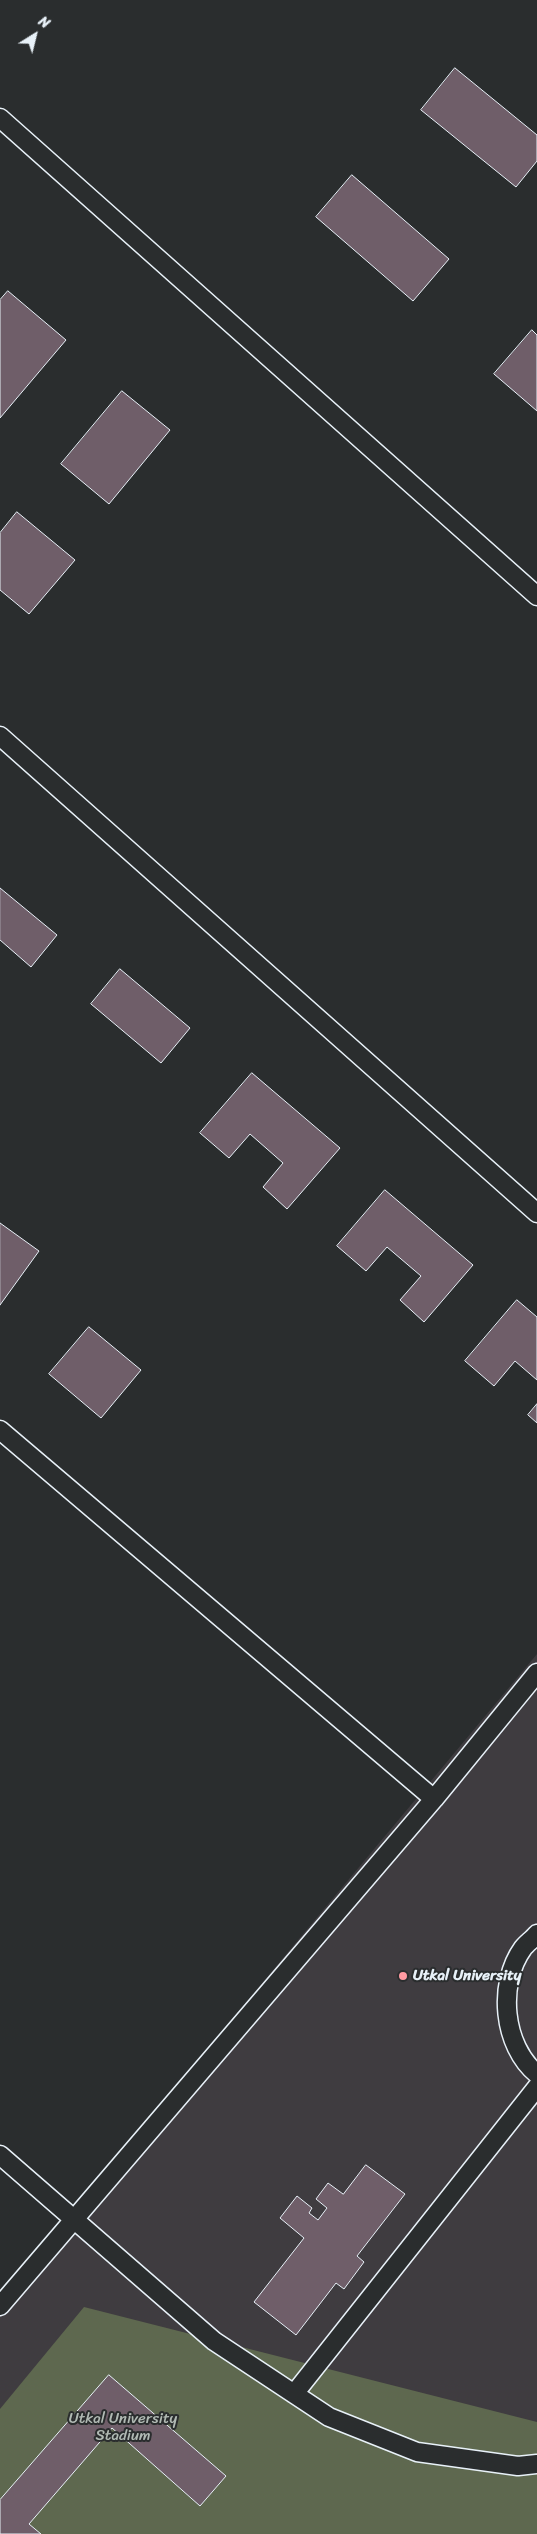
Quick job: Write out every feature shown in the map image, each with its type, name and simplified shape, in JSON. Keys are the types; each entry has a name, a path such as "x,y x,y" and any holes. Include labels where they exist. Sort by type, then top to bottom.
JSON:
{"lane":[{"path":"0,118 537,596"},
{"path":"0,736 537,1213"},
{"path":"0,1430 434,1799"},
{"path":"0,2306 434,1799 537,1673"},
{"path":"537,1934 523,1949 510,1978 506,2009 513,2040 529,2068 537,2074"},
{"path":"294,2394 537,2087"},
{"path":"0,2155 214,2341 328,2416 417,2452 518,2466 537,2464"}],"shaded area":[{"name":"Utkal University","path":"537,1654 537,2534 0,2534 0,2297"}],"green space":[{"name":"Utkal University Stadium","path":"84,2307 537,2422 537,2534 0,2534 0,2409"}],"building":[{"path":"455,68 537,135 537,161 516,187 421,110"},
{"path":"352,175 449,259 413,301 316,217"},
{"path":"8,291 66,340 0,418 0,300"},
{"path":"532,330 537,335 537,411 494,374"},
{"path":"122,391 170,430 109,504 61,464"},
{"path":"17,512 75,560 29,614 0,590 0,533"},
{"path":"0,888 57,935 31,967 0,940"},
{"path":"120,969 190,1028 161,1063 91,1004"},
{"path":"252,1073 340,1148 287,1209 263,1187 283,1163 250,1134 229,1158 200,1133"},
{"path":"385,1190 473,1265 424,1322 400,1300 421,1276 387,1247 366,1271 337,1246"},
{"path":"0,1223 39,1251 0,1305"},
{"path":"517,1300 537,1317 537,1380 515,1361 494,1386 465,1361"},
{"path":"89,1327 141,1370 101,1418 49,1374"},
{"path":"537,1404 537,1423 528,1415"},
{"path":"366,2165 405,2194 357,2256 364,2262 344,2289 336,2283 296,2335 254,2302 304,2238 280,2218 297,2196 312,2208 309,2213 318,2220 327,2208 316,2199 328,2183 343,2194"},
{"path":"109,2375 226,2476 200,2506 112,2428 29,2524 41,2534 0,2534 0,2500"}],"place":[{"name":"Utkal University","path":"403,1976"}]}
